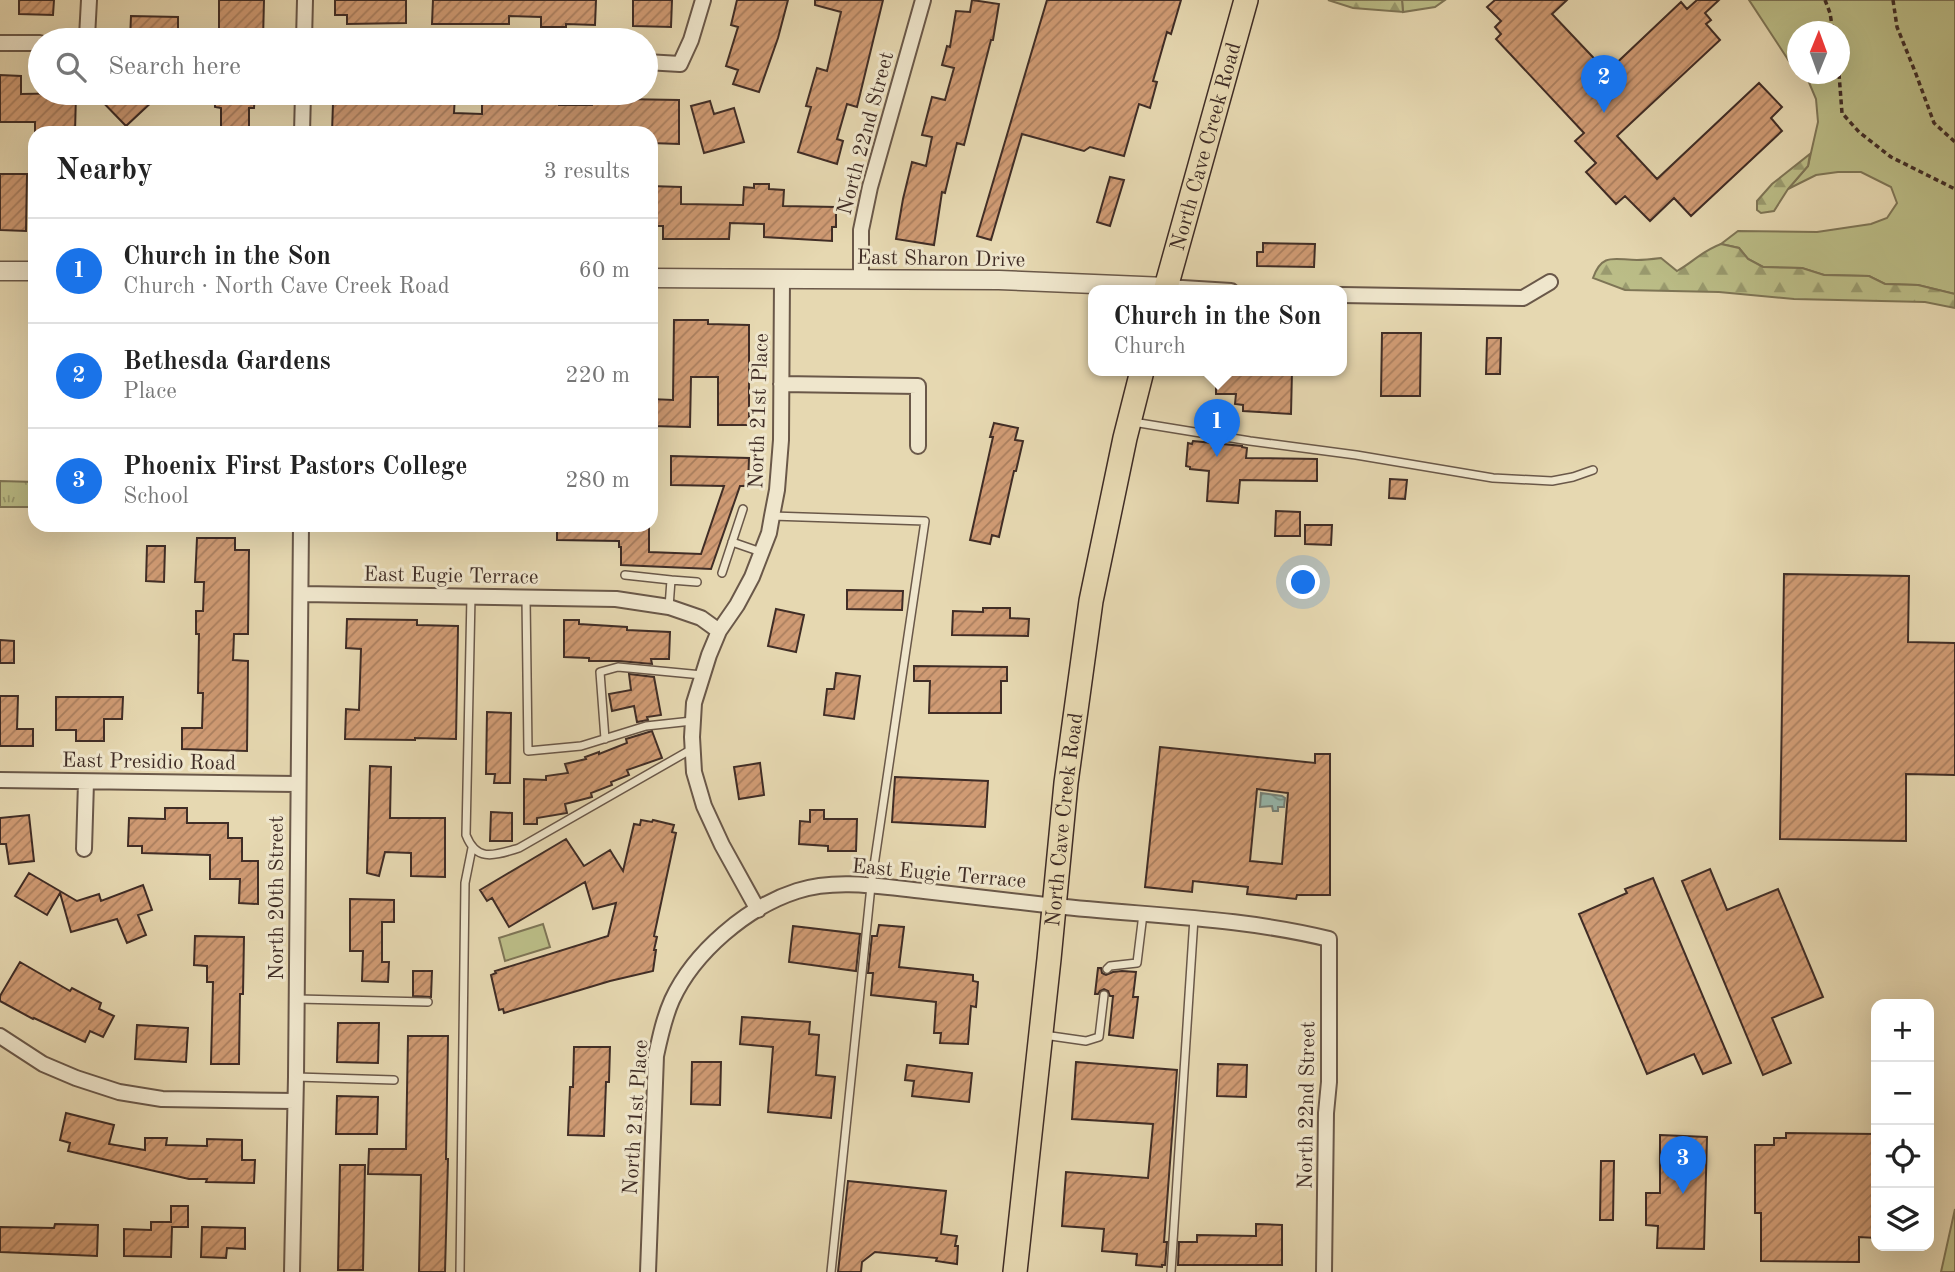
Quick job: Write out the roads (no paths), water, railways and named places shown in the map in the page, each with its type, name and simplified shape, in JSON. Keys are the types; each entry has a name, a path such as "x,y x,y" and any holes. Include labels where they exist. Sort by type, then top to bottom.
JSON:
{"main road":[{"name":"North Cave Creek Road","path":"1166,285 1246,0"},
{"name":"North Cave Creek Road","path":"1015,1272 1066,782 1091,601 1141,376"}],"street":[{"path":"83,28 89,0"},
{"path":"304,28 305,0"},
{"path":"658,63 680,64 691,40 703,0"},
{"name":"North 22nd Street","path":"861,279 861,230 870,187 923,0"},
{"path":"0,43 28,43"},
{"path":"302,126 303,105"},
{"path":"0,271 28,271"},
{"name":"East Sharon Drive","path":"658,278 1130,285"},
{"name":"North 21st Place","path":"648,1272 656,1056 663,1026 673,998 690,971 721,935 758,910 704,806 694,772 693,721 694,703 702,675 719,631 737,605 769,533 777,490 781,440 782,279"},
{"path":"1347,295 1523,298 1550,282"},
{"path":"781,384 918,386 918,446"},
{"name":"North 20th Street","path":"292,1272 301,532"},
{"name":"East Eugie Terrace","path":"302,594 616,599 669,607 701,618 719,631"},
{"name":"East Presidio Road","path":"0,780 298,784"},
{"path":"84,849 86,782"},
{"name":"East Eugie Terrace","path":"758,910 797,891 830,884 872,886 1194,918 1291,930 1329,939"},
{"name":"North 22nd Street","path":"1324,1272 1326,1113 1329,1083 1329,939"},
{"path":"0,1036 43,1064 119,1092 162,1099 295,1101"}],"lane":[{"path":"1129,422 1493,478 1552,481 1593,470"},
{"path":"722,573 743,509"},
{"path":"772,516 925,521 872,886 831,1272"},
{"path":"732,542 762,552"},
{"path":"625,575 697,582"},
{"path":"669,607 671,580"},
{"path":"471,596 466,835 472,848 480,854 498,854 519,848 693,749"},
{"path":"526,597 528,751 581,746 646,726 693,721"},
{"path":"606,739 600,672 618,667 702,675"},
{"path":"460,1272 465,883 472,848"},
{"path":"1107,969 1110,966 1136,963 1143,914"},
{"path":"1171,1272 1194,918"},
{"path":"1040,1035 1086,1041 1099,1037 1104,995"},
{"path":"296,999 428,1002"},
{"path":"296,1077 394,1080"}],"water":[{"path":"1261,793 1282,796 1285,798 1284,807 1273,811 1272,806 1260,807"}],"place":[{"name":"Bethesda Gardens","path":"1604,113"},
{"name":"Church in the Son","path":"1217,457"},
{"name":"Phoenix First Pastors College","path":"1683,1194"}]}
